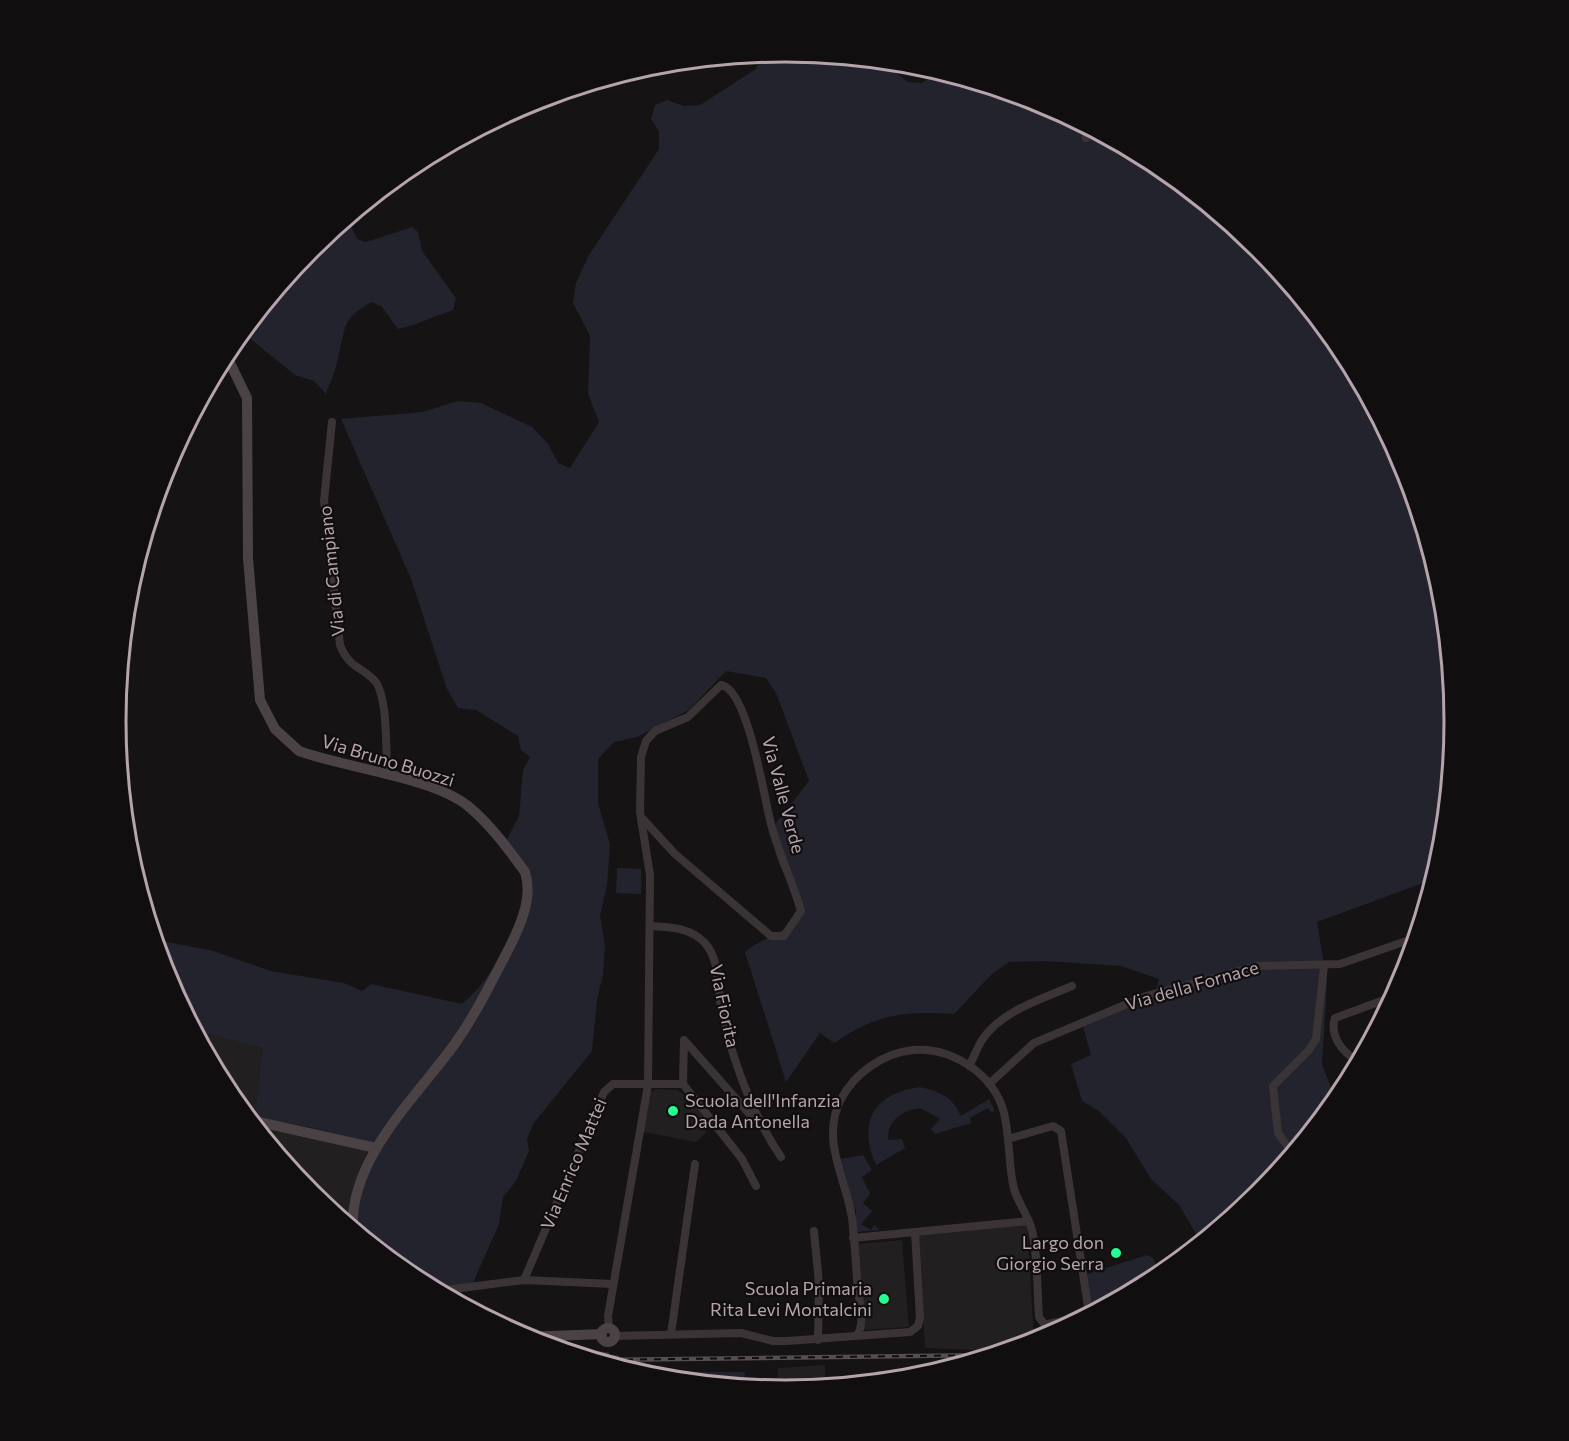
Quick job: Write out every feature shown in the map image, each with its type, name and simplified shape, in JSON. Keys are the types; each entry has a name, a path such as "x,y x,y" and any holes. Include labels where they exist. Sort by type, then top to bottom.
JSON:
{"street":[{"name":"Via Bruno Buozzi","path":"231,364 247,398 248,558 259,692 263,709 283,739 299,751 444,793 469,807 525,872 528,892 522,918 512,943 475,1013 376,1148 360,1177 352,1218"},
{"name":"Via di Campiano","path":"332,422 324,501 340,645 347,660 375,681 379,687 382,700 387,775"},
{"name":"Via Valle Verde","path":"608,1340 613,1284 648,1085 650,875 642,818 640,765 644,745 650,735 661,727 688,717 718,687 728,687 755,749 772,828 801,911 793,926 784,936 771,936 693,870 642,818"},
{"name":"Via Fiorita","path":"650,926 685,930 702,940 712,953 722,1013 759,1125 781,1157"},
{"name":"Via della Fornace","path":"989,1084 1034,1043 1146,996 1257,966 1341,964 1405,941"},
{"path":"1287,1146 1278,1133 1272,1090 1275,1082 1309,1050 1316,1039 1324,966"},
{"path":"969,1066 981,1041 998,1023 1022,1008 1072,986"},
{"path":"1351,1056 1342,1050 1335,1031 1335,1018 1381,1001"},
{"path":"756,1186 742,1159 682,1084 684,1040 759,1125"},
{"path":"857,1335 860,1331 860,1309 849,1204 832,1143 837,1110 846,1092 869,1067 902,1052 919,1050 940,1053 969,1066 989,1084 1002,1109 1015,1190 1031,1228 1039,1317 1044,1324 1049,1324"},
{"name":"Via Enrico Mattei","path":"524,1280 608,1087 613,1084 648,1085"},
{"path":"648,1085 682,1084"},
{"path":"263,1123 376,1148"},
{"path":"1008,1139 1046,1127 1053,1126 1061,1131 1088,1305"},
{"path":"671,1334 695,1164"},
{"path":"853,1238 1028,1221"},
{"path":"814,1231 819,1284 818,1340"},
{"path":"555,1338 608,1340 671,1334 741,1333 773,1341 818,1340 910,1332 918,1326 920,1318 915,1233"},
{"path":"452,1289 524,1280 613,1284"}],"shaded area":[{"path":"784,62 871,67 892,71 908,82 922,83 929,78 955,84 996,96 1037,112 1076,129 1114,150 1186,198 1219,225 1280,286 1332,354 1376,429 1409,509 1421,550 1438,634 1444,720 1438,807 1423,883 1317,922 1327,983 1322,1065 1331,1088 1280,1155 1219,1216 1196,1235 1180,1206 1151,1179 1126,1138 1099,1111 1082,1101 1071,1064 1091,1055 1082,1023 1155,993 1159,979 1121,966 1045,961 1009,962 992,974 954,1014 920,1013 891,1016 863,1026 834,1043 820,1033 786,1082 745,952 755,944 784,930 795,919 797,903 777,859 773,827 809,781 776,693 766,678 726,671 689,710 637,737 614,742 598,759 598,803 610,844 607,886 600,915 605,945 603,975 597,999 592,1051 533,1124 527,1139 529,1151 516,1181 503,1197 499,1224 472,1285 450,1288 383,1243 353,1219 373,1151 324,1130 259,1118 255,1113 262,1048 205,1034 193,1012 164,942 210,950 271,971 344,983 362,991 371,984 462,1004 486,979 509,942 523,903 525,885 521,869 503,847 519,816 523,770 530,757 521,750 518,736 476,710 458,708 447,689 411,579 341,419 423,412 457,401 481,403 532,427 548,444 558,463 570,468 599,422 588,394 590,336 573,303 576,283 589,255 659,149 659,131 651,119 655,105 667,100 684,106 700,105 756,69 758,63"},
{"path":"352,224 357,239 366,242 412,227 418,232 422,251 456,298 453,310 398,329 382,307 372,302 355,314 346,325 336,367 326,394 314,381 295,375 249,338 262,319 289,286"},
{"path":"617,868 641,869 641,894 616,893"},
{"path":"205,1034 262,1048 255,1113"},
{"path":"920,1087 945,1096 954,1104 961,1116 989,1099 995,1111 991,1112 988,1108 970,1118 971,1123 935,1134 931,1129 940,1119 920,1108 907,1111 893,1122 888,1133 888,1140 902,1139 905,1148 876,1165 868,1136 869,1123 874,1112 891,1096 904,1090"},
{"name":"Scuola dell'Infanzia Dada Antonella","path":"656,1089 677,1090 688,1097 710,1126 702,1137 696,1142 643,1132 649,1093"},
{"path":"259,1118 324,1130 373,1151 353,1219 289,1155"},
{"path":"863,1155 872,1170 862,1177 870,1194 863,1203 872,1211 861,1224 871,1230 874,1225 880,1230 856,1232 856,1209 853,1209 840,1159"},
{"path":"1027,1220 1033,1330 979,1350 925,1348 918,1235"},
{"name":"Scuola Primaria Rita Levi Montalcini","path":"902,1240 909,1327 864,1330 857,1244"},
{"path":"1147,1255 1153,1258 1156,1265 1086,1307 1081,1276"},
{"path":"825,1365 825,1378 777,1380 778,1368"},
{"path":"686,1372 745,1372 744,1378"}],"tunnel":[{"path":"614,1351 614,1357"}],"railway":[{"path":"625,1360 961,1355"}],"place":[{"name":"Scuola dell'Infanzia Dada Antonella","path":"673,1111"},
{"name":"Largo don Giorgio Serra","path":"1116,1253"},
{"name":"Scuola Primaria Rita Levi Montalcini","path":"884,1299"}]}
